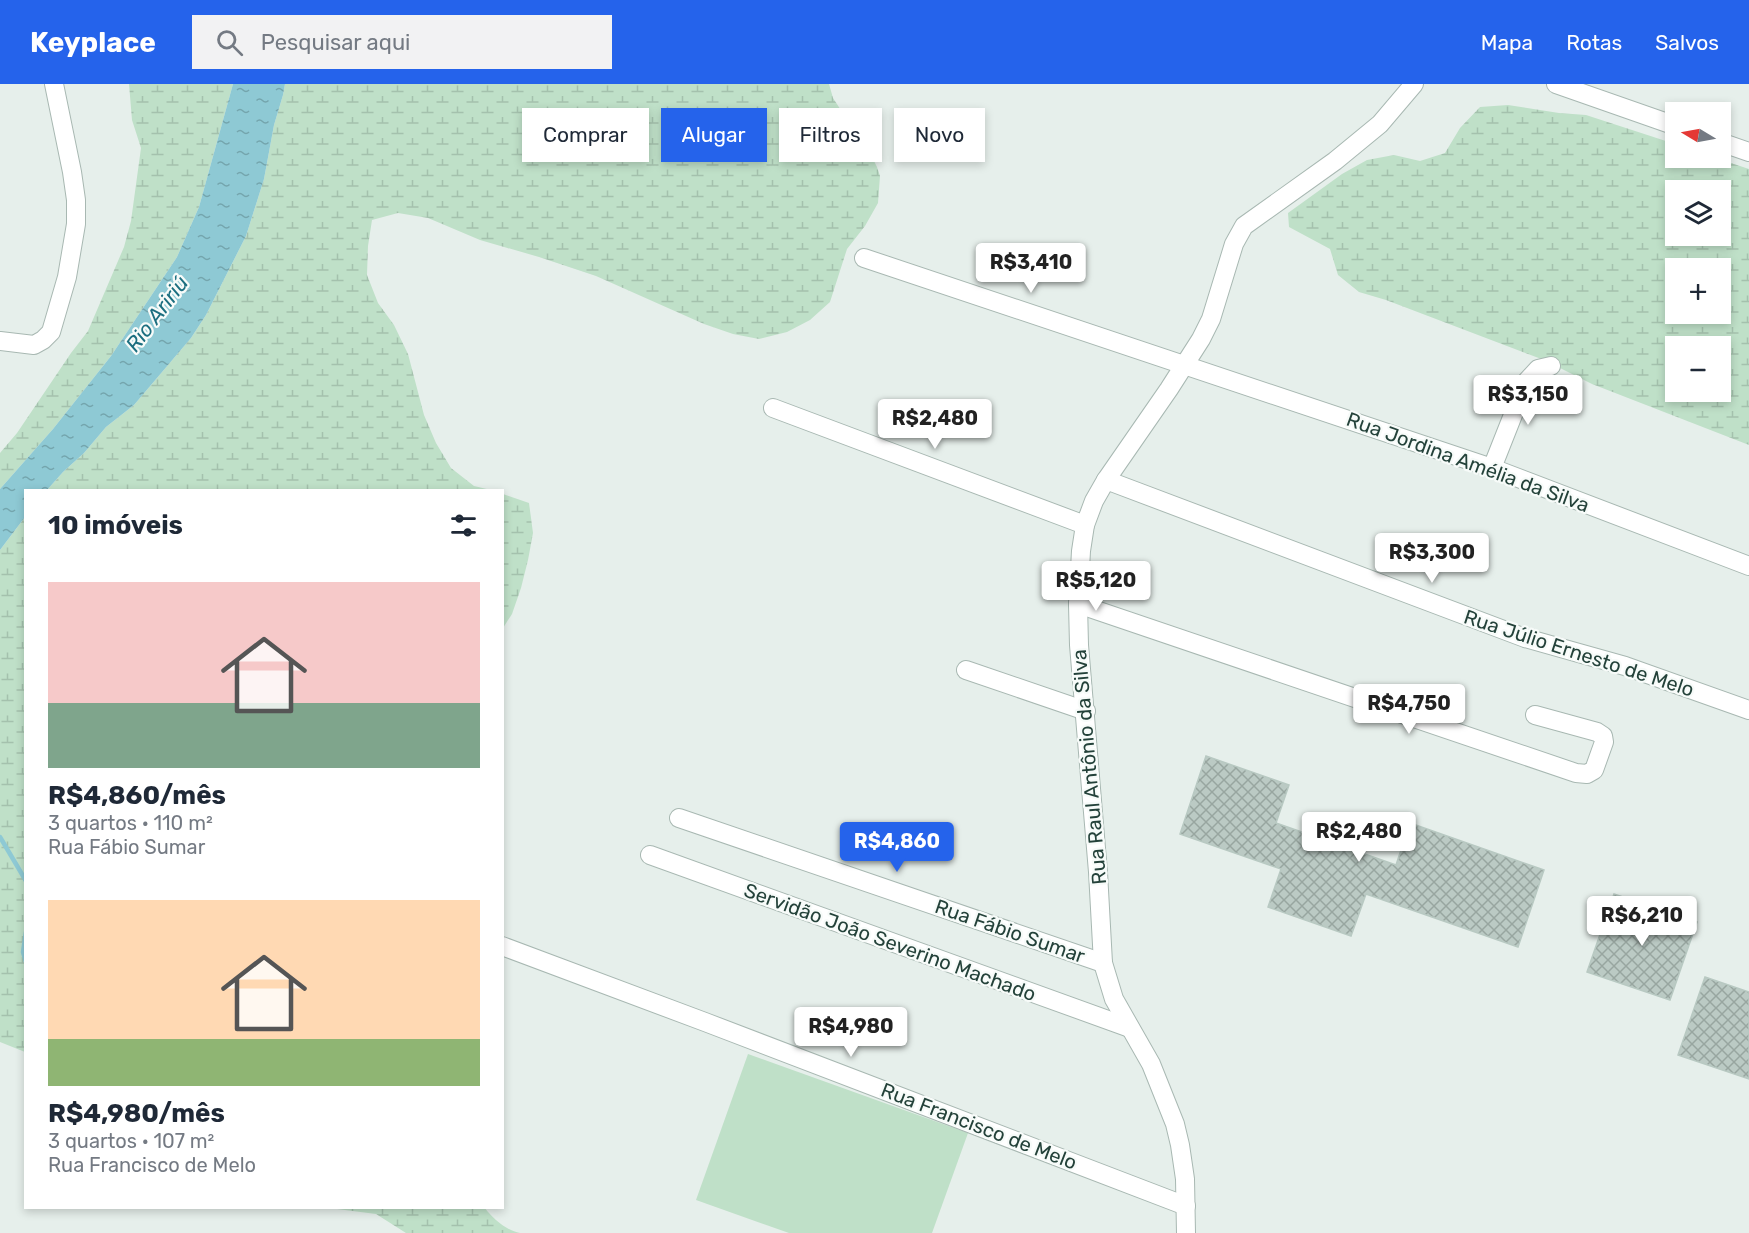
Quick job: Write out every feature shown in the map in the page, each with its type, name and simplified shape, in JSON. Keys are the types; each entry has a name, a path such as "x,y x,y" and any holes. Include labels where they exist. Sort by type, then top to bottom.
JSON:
{"street":[{"path":"0,341 34,345 43,340 51,332 67,277 76,224 76,200 54,84"},
{"name":"Rua Raul Antônio da Silva","path":"1186,1233 1185,1179 1175,1124 1151,1064 1114,999 1103,963 1086,711 1079,645 1078,604 1085,525 1094,501 1106,480 1195,351 1211,319 1234,244 1244,226 1335,161 1380,124 1414,84"},
{"path":"1556,84 1665,122"},
{"path":"1731,146 1749,152"},
{"name":"Rua Jordina Amélia da Silva","path":"864,258 1492,468 1749,566"},
{"path":"1492,468 1526,382 1538,369 1551,366"},
{"path":"772,408 1085,525"},
{"name":"Rua Júlio Ernesto de Melo","path":"1106,480 1516,635 1625,666 1749,710"},
{"path":"1078,604 1576,773 1587,774 1594,770 1604,742 1603,736 1597,732 1535,715"},
{"path":"966,670 1086,711"},
{"name":"Rua Fábio Sumar","path":"679,818 1103,963"},
{"name":"Servidão João Severino Machado","path":"650,855 1130,1028"},
{"name":"Rua Francisco de Melo","path":"504,947 1186,1206"}],"green space":[{"path":"129,84 233,84 199,207 177,257 111,356 53,429 0,489 0,453 17,433 88,331 124,247 131,221 141,148 132,120"},
{"path":"285,84 829,84 833,98 840,108 779,108 779,162 874,162 880,176 878,203 865,226 847,249 830,302 810,320 787,332 759,339 733,334 704,324 596,276 480,240 428,218 398,213 372,220 367,275 378,303 394,325 408,354 424,415 436,443 451,468 474,486 487,489 48,489 106,427 134,405 191,338 206,315 246,236 264,179 274,125"},
{"path":"1508,105 1586,115 1665,141 1665,168 1731,168 1731,163 1749,169 1749,445 1592,384 1544,360 1386,300 1359,292 1338,275 1330,249 1289,227 1288,213 1342,174 1367,160 1394,155 1420,161 1445,153 1460,128 1480,107"},
{"path":"504,494 529,503 533,533 521,588 512,614 504,626"},
{"path":"24,518 24,1052 0,1042 0,550"},
{"path":"748,1054 968,1133 932,1233 789,1233 696,1200"},
{"path":"337,1209 486,1209 500,1224 520,1233 406,1233 376,1214"}],"water":[{"name":"Rio Aririú","path":"233,84 285,84 274,125 264,179 246,236 206,315 191,338 134,405 106,427 48,489 24,489 24,518 0,550 0,489 53,429 111,356 177,257 199,207"}],"building":[{"path":"1206,756 1289,785 1276,823 1396,865 1410,823 1544,870 1518,947 1366,894 1351,936 1268,907 1281,869 1180,834"},
{"path":"1614,894 1697,922 1670,1000 1587,972"},
{"path":"1705,977 1749,992 1749,1079 1678,1055"}],"waterway":[{"path":"0,837 24,878"},
{"path":"24,945 24,955"}]}
